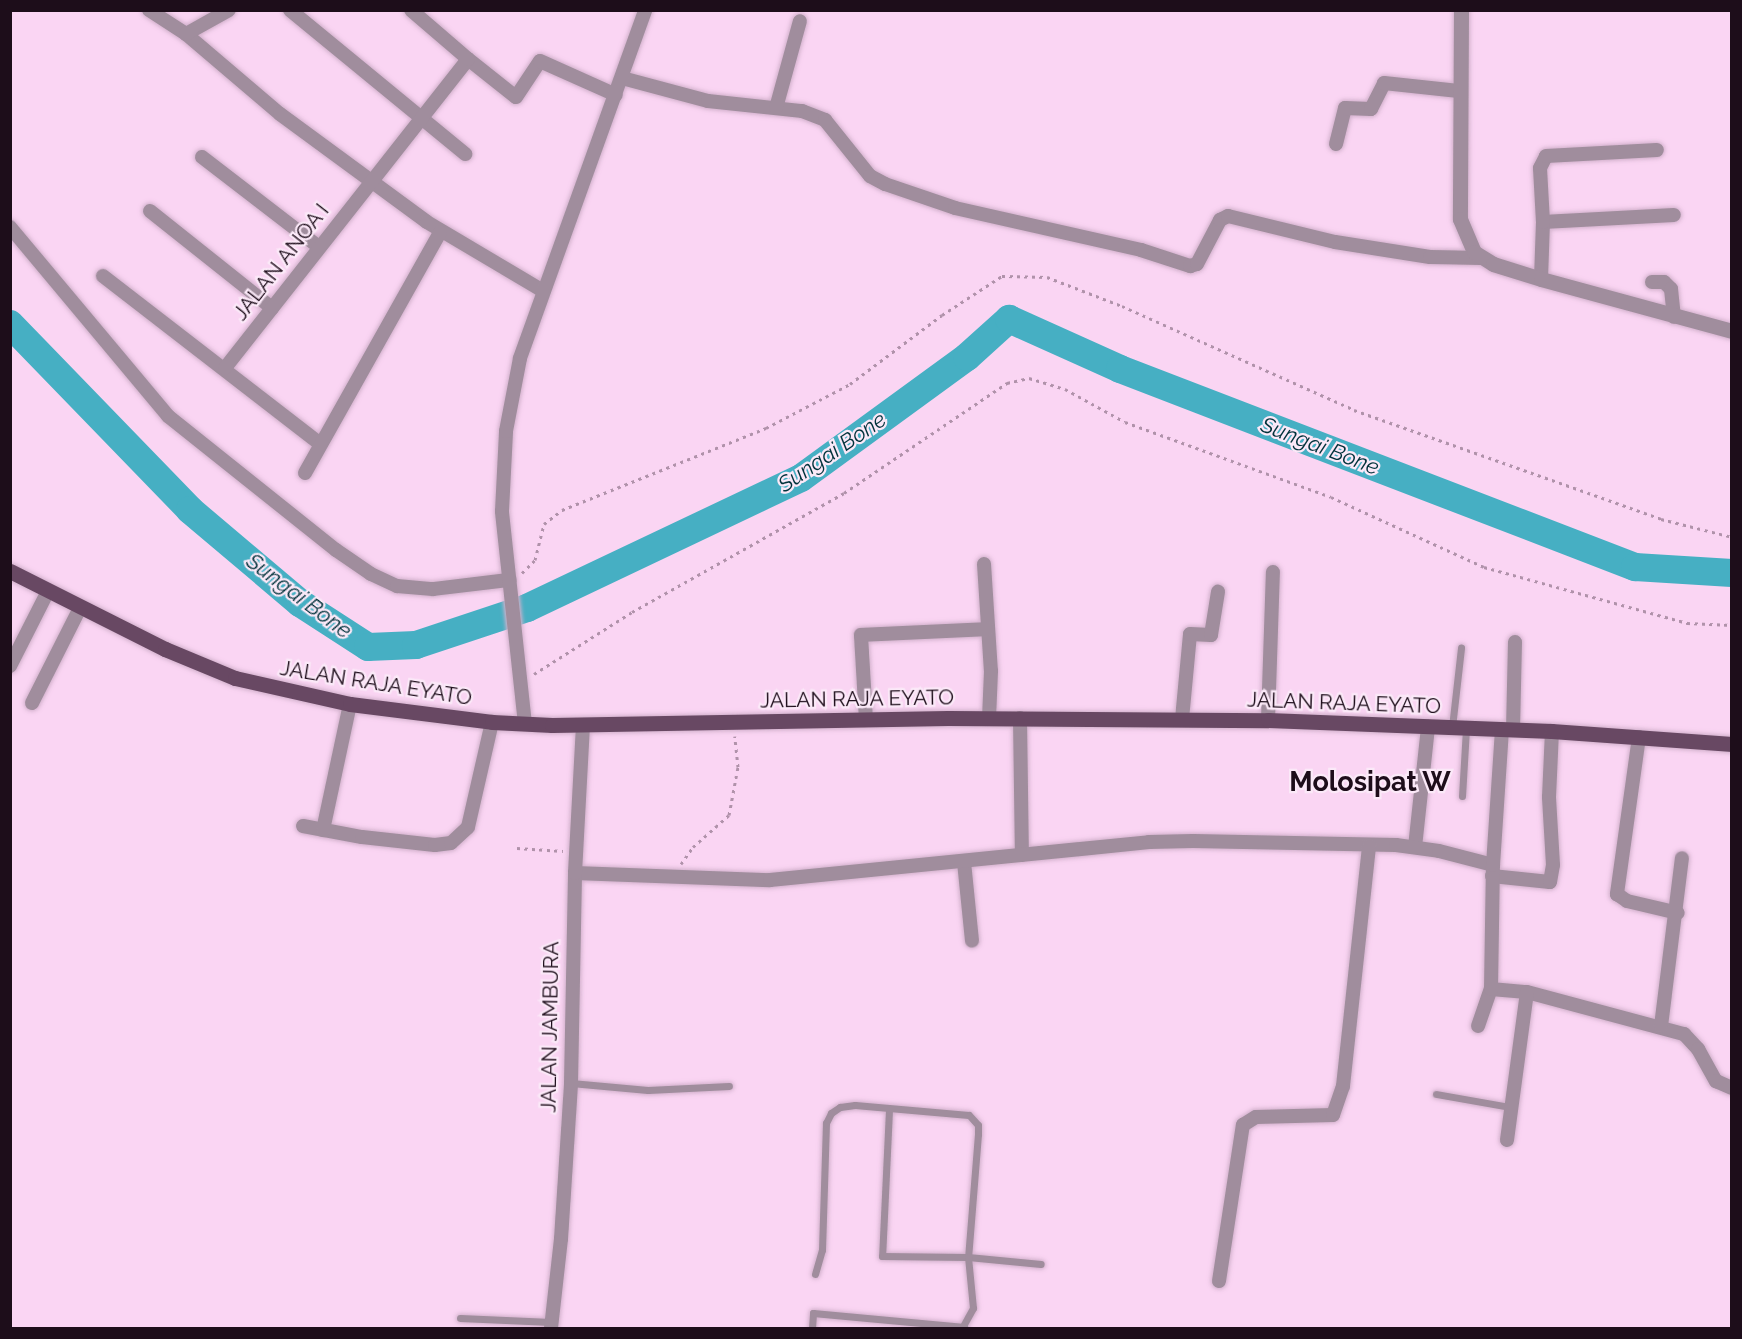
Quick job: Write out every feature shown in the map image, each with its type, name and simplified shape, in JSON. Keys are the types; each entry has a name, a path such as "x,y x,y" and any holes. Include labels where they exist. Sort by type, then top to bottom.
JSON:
{"main road":[{"name":"JALAN RAJA EYATO","path":"10,572 80,608 235,678 350,704 492,722 584,725 989,718 1268,720 1552,731 1731,744"}],"street":[{"path":"149,10 186,34 280,114 440,232 543,291"},
{"path":"186,34 229,10"},
{"path":"291,10 421,121 465,154"},
{"path":"411,10 516,97 540,62 616,95"},
{"path":"525,724 502,511 506,431 520,358 645,10"},
{"path":"1461,10 1460,219 1467,243 1481,258"},
{"path":"776,108 800,21"},
{"name":"JALAN ANOA I","path":"225,368 468,59"},
{"path":"622,78 708,101 802,111 825,120 870,176 885,184 955,208 1141,250 1190,266 1197,264 1220,220 1228,216 1356,245 1430,257 1481,258 1541,279 1731,331"},
{"path":"1336,144 1346,108 1371,109 1384,83 1459,91"},
{"path":"1541,279 1543,222 1540,168 1546,156 1657,150"},
{"path":"202,157 319,247"},
{"path":"150,211 272,308"},
{"path":"1543,222 1674,215"},
{"path":"10,227 168,416 336,550 371,574 397,586 433,589 510,582"},
{"path":"305,472 440,232"},
{"path":"103,276 225,368 320,444"},
{"path":"1652,282 1664,282 1671,289 1674,317"},
{"path":"984,564 988,629 989,718"},
{"path":"1268,720 1273,572"},
{"path":"10,666 48,591"},
{"path":"1182,719 1190,634 1211,635 1218,592"},
{"path":"32,703 80,608"},
{"path":"866,720 861,635 988,629"},
{"path":"1478,1026 1491,989 1492,870 1515,642"},
{"path":"323,830 350,704"},
{"path":"1020,718 1022,855"},
{"path":"303,826 424,844 452,843 468,827 492,722"},
{"name":"JALAN JAMBURA","path":"551,1325 561,1239 571,1083 575,873 584,725"},
{"path":"1415,847 1428,726"},
{"path":"575,873 770,880 1149,842 1415,847 1492,870 1550,882 1553,865 1549,797 1552,731"},
{"path":"1639,737 1617,894 1627,901 1678,913"},
{"path":"1218,1281 1243,1125 1256,1117 1333,1115 1340,1095 1365,911 1370,845"},
{"path":"1661,1026 1678,913 1682,858"},
{"path":"964,862 972,941"},
{"path":"1491,989 1527,992 1661,1026 1692,1041 1716,1081 1731,1088"},
{"path":"1507,1140 1527,992"}],"lane":[{"path":"1461,648 1459,728 1462,796"},
{"path":"571,1083 648,1090 729,1086"},
{"path":"1436,1094 1510,1107"},
{"path":"812,1329 813,1313 963,1328 973,1308 968,1257 978,1125 963,1113 840,1107 826,1123 822,1250 815,1274"},
{"path":"889,1110 882,1256 968,1257 1041,1264"},
{"path":"460,1318 551,1325"}],"path":[{"path":"510,582 535,560 544,524 562,510 766,428 850,384 942,315 1002,276 1047,278 1122,306 1354,410 1661,519 1731,537"},
{"path":"521,682 632,612 844,494 1007,383 1029,378 1065,390 1125,422 1331,497 1484,567 1687,623 1731,625"},
{"path":"676,877 693,848 729,815 738,767 734,723"},
{"path":"517,848 576,853"}],"waterway":[{"name":"Sungai Bone","path":"10,324 190,510 300,603 368,647 416,645 527,608 801,478 967,357 1009,319 1120,369 1635,567 1732,573"}],"district":[{"name":"Molosipat W","path":"1370,782"}]}
